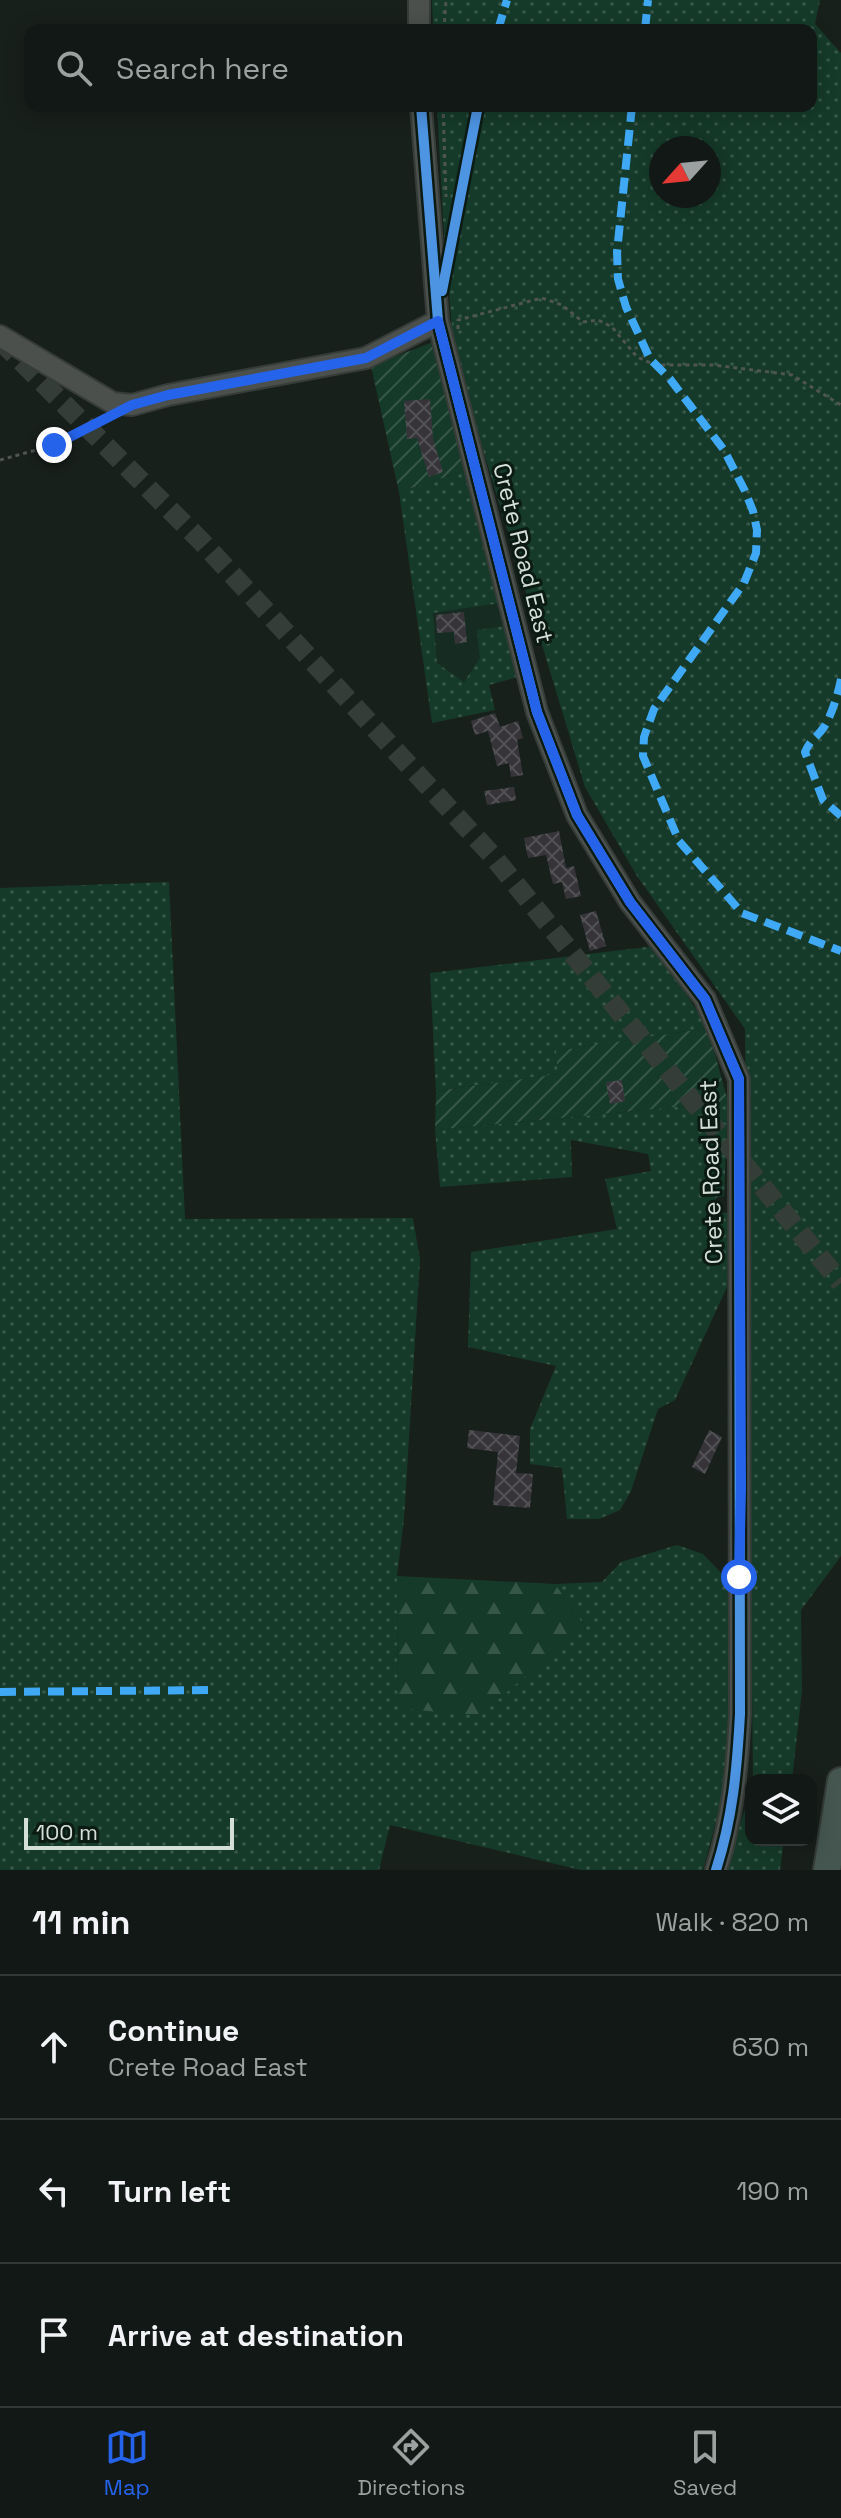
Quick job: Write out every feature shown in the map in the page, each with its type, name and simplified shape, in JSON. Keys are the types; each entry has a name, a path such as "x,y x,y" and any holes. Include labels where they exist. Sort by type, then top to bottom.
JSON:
{"main road":[{"path":"827,1870 841,1781"}],"street":[{"path":"419,0 419,24"},
{"name":"Crete Road East","path":"421,112 438,321 537,712 577,815 630,902 705,999 739,1079 740,1714 736,1784 725,1842 716,1870"},
{"path":"0,336 113,403 132,405 168,395 366,358 438,321"}],"path":[{"path":"444,24 446,0"},
{"path":"458,340 458,320 542,298 562,305 583,322 598,320 612,327 637,357 655,365 713,365 792,375 841,405"},
{"path":"0,460 54,445 132,405"}],"shaded area":[{"path":"501,603 507,626 464,682 437,664 433,613"}],"green space":[{"path":"432,0 820,0 815,24 433,24"},
{"path":"817,26 841,53 841,1556 801,1610 802,1691 793,1774 753,1774 745,1029 637,876 585,787 454,354 437,112 817,112"},
{"path":"433,342 470,469 399,492 371,366"},
{"path":"470,469 501,603 433,613 437,663 464,682 480,658 477,630 507,626 518,677 489,685 495,710 432,723 399,492"},
{"path":"169,882 185,1219 413,1218 420,1260 404,1519 397,1576 398,1707 585,1627 555,1584 602,1582 621,1562 677,1545 703,1554 731,1583 728,1777 703,1870 581,1870 390,1825 379,1870 0,1870 0,888"},
{"path":"655,946 708,1028 557,1051 558,1074 436,1091 430,973"},
{"path":"708,1028 728,1102 435,1130 436,1091 558,1074 556,1051"},
{"path":"728,1102 724,1196 716,1198 717,1214 729,1212 727,1287 675,1400 658,1409 631,1491 620,1510 599,1519 567,1519 562,1468 530,1464 530,1429 556,1366 468,1347 471,1252 617,1229 605,1179 651,1171 648,1154 571,1140 572,1177 440,1187 435,1130"},
{"path":"397,1576 555,1584 585,1627 478,1716 398,1708"},
{"path":"745,1809 745,1846 783,1846 780,1870 725,1870"}],"building":[{"path":"430,399 433,439 443,472 429,477 417,438 407,439 404,401"},
{"path":"464,612 467,642 455,644 454,632 437,633 436,615"},
{"path":"495,713 500,727 518,721 523,738 517,740 523,775 511,777 509,763 497,766 488,731 475,735 471,721"},
{"path":"514,787 516,800 487,805 484,791"},
{"path":"559,831 566,868 574,866 581,896 566,899 562,882 553,884 546,855 528,858 524,838"},
{"path":"596,911 606,946 590,951 580,915"},
{"path":"622,1080 625,1101 610,1104 606,1082"},
{"path":"469,1430 520,1436 516,1473 533,1474 530,1508 493,1505 498,1452 467,1448"},
{"path":"709,1430 722,1437 705,1474 692,1467"}],"tunnel":[{"path":"0,340 202,542 491,854 841,1283"}],"marked path":[{"path":"500,24 507,0"},
{"path":"646,24 648,0"},
{"path":"631,112 617,252 618,279 626,307 650,359 670,379 724,450 745,491 757,530 756,553 744,583 654,709 644,737 643,756 679,841 742,913 841,951"},
{"path":"841,679 827,723 805,752 823,800 841,816"},
{"path":"0,1692 210,1690"}],"cycle path":[{"path":"421,112 438,321 537,712 577,815 630,902 705,999 739,1079 740,1714 733,1793 716,1870"},
{"path":"442,291 477,112"}],"route":[{"path":"54,445 132,405 168,395 366,358 438,321 537,712 577,815 630,902 705,999 739,1079 739,1577"}]}
